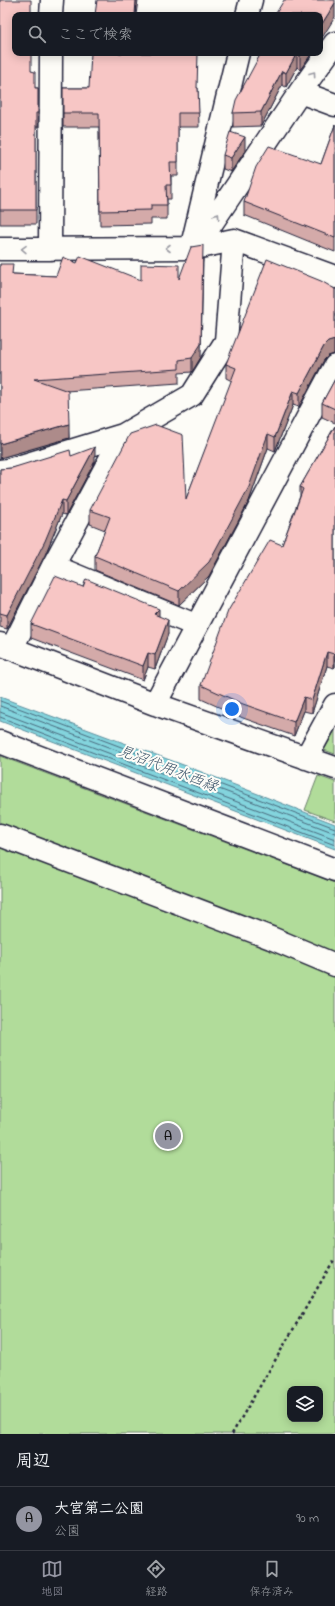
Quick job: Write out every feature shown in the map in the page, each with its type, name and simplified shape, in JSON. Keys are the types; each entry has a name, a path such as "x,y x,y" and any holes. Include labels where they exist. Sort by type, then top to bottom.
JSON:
{"street":[{"path":"51,12 52,0"},
{"path":"248,12 251,0"},
{"path":"193,248 335,43"},
{"path":"50,249 51,56"},
{"path":"193,248 237,56"},
{"path":"300,92 335,105"},
{"path":"0,248 193,248 234,240 335,277"},
{"path":"0,471 8,470 123,435 192,395 226,341 234,240"},
{"path":"155,704 335,366"},
{"path":"123,435 53,566 6,646 155,704 335,768"},
{"path":"53,566 196,625"},
{"path":"306,758 335,705"},
{"path":"0,742 335,870"},
{"path":"0,835 271,938 335,965"}],"path":[{"path":"232,1434 335,1258"}],"green space":[{"path":"335,730 335,754 324,750"},
{"path":"0,756 335,883 335,1434 0,1434"},
{"path":"318,776 335,782 335,821 305,810"}],"water":[{"name":"見沼代用水西縁","path":"0,697 186,766 335,824 335,849 0,721"}],"building":[{"path":"0,0 31,0 31,12 12,12 12,56 31,56 31,71 35,72 35,88 38,88 38,113 36,113 36,210 0,210"},
{"path":"97,0 136,0 135,12 95,12"},
{"path":"284,0 335,0 335,3 323,22 323,12 277,12"},
{"path":"91,56 198,56 197,88 199,113 178,113 178,162 170,162 171,185 166,185 167,205 151,205 151,210 100,211 99,113 63,113 63,88 89,88"},
{"path":"259,56 295,56 286,73 282,71 261,112 233,113 236,100"},
{"path":"335,125 335,238 244,202 256,167 269,146 321,164"},
{"path":"230,132 245,137 231,158 223,155"},
{"path":"203,245 201,344 192,358 179,360 179,369 34,379 68,391 69,424 0,444 0,264 13,264 12,274 56,276 63,257 77,263 80,256 141,280 141,264 179,265 179,279 191,247"},
{"path":"267,259 321,281 335,289 335,340 328,342 324,346 299,393 293,391 275,437 268,434 249,487 209,562 179,591 95,556 110,517 90,510 130,434 156,425 183,435 186,499 236,368 226,364"},
{"path":"335,379 335,409 322,403"},
{"path":"335,426 335,653 327,652 312,700 304,697 294,722 243,704 201,685 228,611 270,540 282,545 303,489 300,487"},
{"path":"95,447 66,501 62,500 45,541 7,615 0,613 0,469 12,468 70,450 71,456"},
{"path":"55,576 83,587 86,579 159,609 154,614 168,620 155,655 148,653 143,666 31,624"}],"place":[{"name":"大宮第二公園","path":"168,1136"}]}
